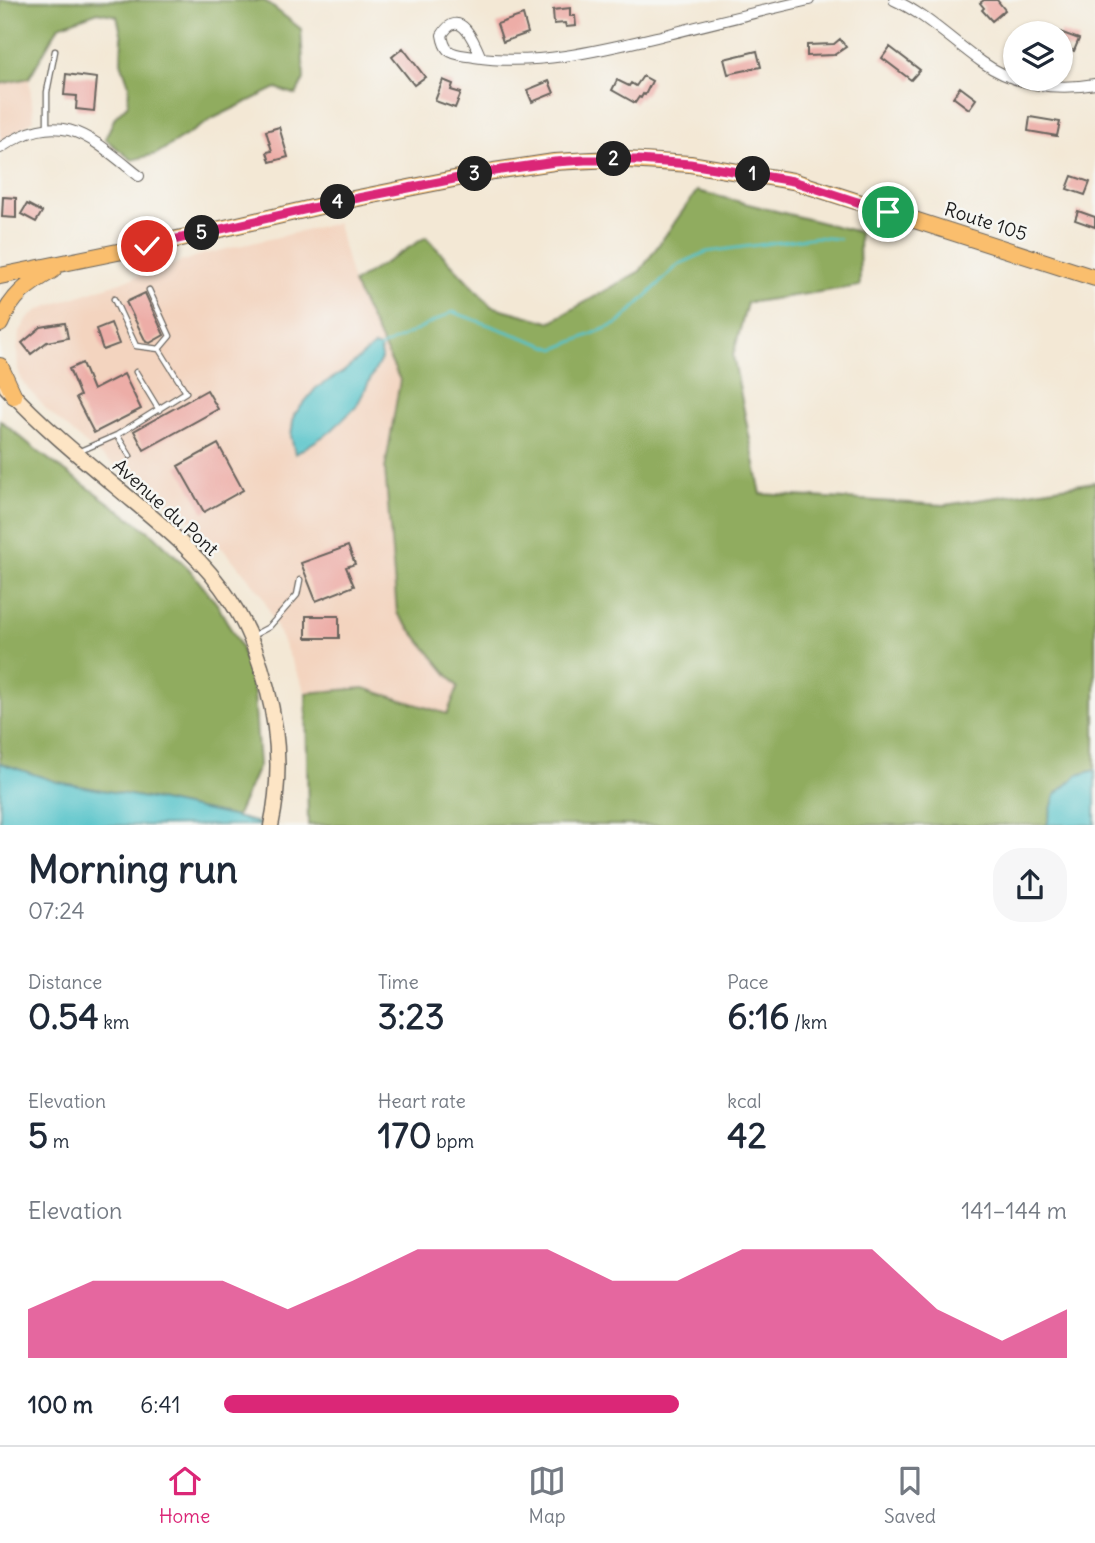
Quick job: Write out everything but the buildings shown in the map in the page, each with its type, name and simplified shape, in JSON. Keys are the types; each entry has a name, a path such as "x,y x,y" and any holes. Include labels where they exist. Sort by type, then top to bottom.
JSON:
{"main road":[{"name":"Route 105","path":"0,276 338,202 494,171 555,162 612,159 690,164 793,181 1095,278"},
{"path":"0,324 5,311 21,291 69,261"},
{"path":"0,366 14,396"},
{"path":"0,382 14,396"},
{"name":"Avenue du Pont","path":"14,396 76,453 157,521 201,563 229,599 250,638 270,699 278,761 272,820"}],"street":[{"path":"481,58 522,59 589,52 809,0"},
{"path":"894,0 923,16 981,61 1007,76 1046,86 1077,87 1095,84"},
{"path":"0,148 24,134 47,128 64,128 101,147 139,176"}],"lane":[{"path":"47,128 47,92 55,51"},
{"path":"149,290 170,336 159,349"},
{"path":"114,299 136,346 159,349"},
{"path":"76,453 117,435 186,392 159,349"},
{"path":"136,372 159,410"},
{"path":"117,435 130,456"},
{"path":"250,638 269,627 297,595 300,580"}],"shaded area":[{"path":"29,78 34,120 0,142 0,84"},
{"path":"337,223 353,283 400,380 385,469 397,612 458,686 447,714 364,688 306,693 261,593 225,551 184,515 88,446 48,411 23,383 18,370 20,332 28,318 40,309 201,255"}],"green space":[{"path":"0,0 265,1 301,29 304,79 296,95 276,88 214,118 156,154 132,160 105,139 115,117 128,104 129,85 121,62 122,37 117,16 98,12 59,26 29,78 0,84"},
{"path":"697,191 859,232 860,286 747,303 733,356 761,494 945,505 1095,482 1095,770 1078,775 1055,795 1047,825 308,825 306,693 364,688 447,714 458,687 397,613 385,469 400,380 353,283 426,237 491,306 550,322 640,271"},
{"path":"0,420 40,453 154,535 189,569 217,604 241,647 254,693 259,765 236,817 57,782 0,763"}],"water":[{"path":"374,346 380,348 382,357 356,407 330,432 295,454 291,436 294,415 316,388 343,372"},
{"path":"0,763 57,782 157,800 266,825 0,825"},
{"path":"1095,770 1095,825 1047,825 1055,795 1078,775"}],"waterway":[{"path":"380,348 453,312 555,349 619,323 678,265 706,252 816,237 840,239"}],"route":[{"path":"147,246 338,202 494,171 585,160 664,161 793,181 888,212"}]}
